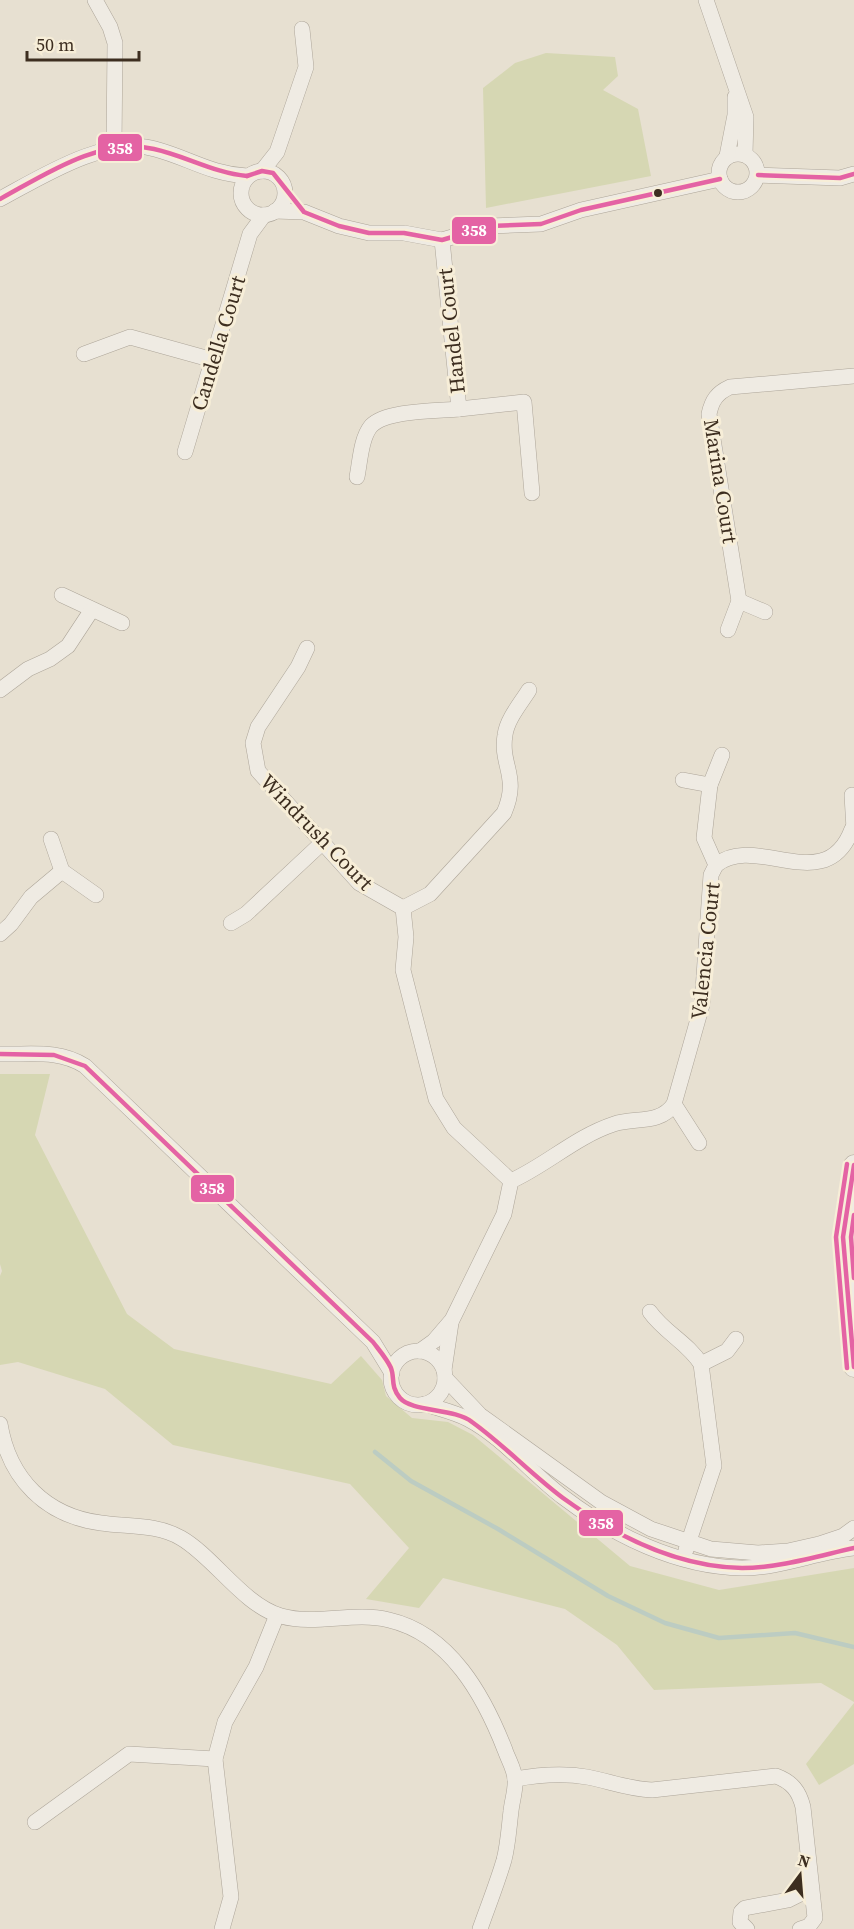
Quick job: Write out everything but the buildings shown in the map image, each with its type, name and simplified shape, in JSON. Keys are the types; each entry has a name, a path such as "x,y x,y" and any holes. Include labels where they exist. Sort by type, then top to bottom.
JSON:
{"street":[{"path":"95,0 110,27 115,43 114,148"},
{"path":"706,0 746,117 745,154"},
{"path":"0,199 46,172 114,148 135,146 153,148 222,175 247,176 262,171 277,152 306,68 302,29"},
{"path":"727,156 736,153 745,154 755,162 758,175 751,188 744,191 729,190 720,179 719,166 727,156 735,115 735,89"},
{"path":"277,152 278,177 285,192 304,212"},
{"path":"262,171 278,177"},
{"path":"758,175 840,178 854,174"},
{"path":"222,175 241,194 248,209 270,213 304,212 339,226 369,233 404,233 442,240 490,226 541,224 582,210 720,179"},
{"path":"241,194 247,176"},
{"path":"270,213 284,199 285,192"},
{"name":"Candella Court","path":"186,452 250,234 248,209"},
{"name":"Candella Court","path":"250,234 270,213"},
{"name":"Handel Court","path":"442,240 459,409 525,402 532,493"},
{"path":"84,354 130,337 213,360"},
{"name":"Marina Court","path":"728,630 739,601 709,414 711,405 720,391 730,387 854,376"},
{"path":"357,477 364,440 370,427 381,419 459,409"},
{"path":"62,595 91,611 122,623"},
{"path":"739,601 765,612"},
{"path":"0,690 28,669 50,659 68,646 91,611"},
{"name":"Windrush Court","path":"307,648 298,667 258,727 253,743 253,756 258,771 359,882 403,908"},
{"path":"511,1181 454,1128 436,1099 403,970 406,937 403,908 430,894 504,813 511,797 511,781 504,747 505,733 529,690"},
{"name":"Valencia Court","path":"674,1104 702,1005 711,875 716,865 704,838 710,785 723,755"},
{"path":"683,780 710,785"},
{"path":"716,865 725,858 738,855 810,863 825,860 840,850 853,829 852,795"},
{"path":"51,839 62,871 96,895"},
{"path":"231,923 246,914 322,842"},
{"path":"0,934 11,924 31,897 62,871"},
{"path":"0,1054 56,1054 72,1058 85,1066 373,1342 392,1373"},
{"path":"511,1181 539,1168 554,1155 585,1135 618,1123 657,1118 668,1113 674,1104 699,1143"},
{"path":"854,1165 843,1238 854,1367"},
{"path":"511,1181 504,1214 452,1320 434,1341 400,1358 392,1373 392,1382 400,1398 407,1403 425,1404 470,1420 562,1497 611,1530 683,1559 741,1568 759,1567 854,1548"},
{"path":"650,1312 659,1325 694,1353 701,1364 714,1466 683,1559"},
{"path":"425,1404 440,1395 452,1320"},
{"path":"701,1364 727,1351 736,1339"},
{"path":"373,1342 435,1357 445,1374 480,1414 601,1502 651,1529 711,1549 758,1553 788,1551 843,1536 854,1528"},
{"path":"0,1424 3,1443 21,1480 57,1511 100,1523 145,1527 182,1538 255,1600 277,1615 317,1621 352,1618 388,1620 412,1629 433,1642 467,1674 483,1699 515,1779 504,1859 480,1929"},
{"path":"222,1929 231,1897 215,1759 225,1722 256,1667 277,1615"},
{"path":"35,1822 129,1754 215,1759"},
{"path":"515,1779 530,1776 584,1776 634,1790 652,1790 776,1776 793,1785 800,1794 814,1918 809,1926 800,1929"},
{"path":"747,1929 740,1922 741,1912 745,1908 788,1900 810,1889"}],"green space":[{"path":"546,53 615,57 618,76 603,90 638,109 651,176 486,208 483,88 515,63"},
{"path":"0,1074 50,1074 35,1135 127,1314 174,1349 331,1384 361,1356 382,1380 386,1396 412,1418 448,1422 473,1435 630,1566 719,1590 854,1568 854,1702 821,1683 654,1690 617,1645 565,1609 443,1578 419,1608 366,1599 409,1548 350,1484 173,1445 105,1389 18,1362 0,1365 0,1276 2,1271 0,1264"},
{"path":"854,1703 854,1764 819,1785 806,1764"}],"waterway":[{"path":"375,1452 411,1481 498,1529 608,1596 665,1623 719,1638 795,1633 854,1647"}],"transit line":[{"name":"358","path":"0,199 74,160 114,148 154,149 223,172 247,176"},
{"name":"358","path":"247,176 262,171 273,173 304,212 339,226 369,233 404,233 442,240 490,226 541,224 581,210 720,179"},
{"name":"358","path":"758,175 840,178 854,174"},
{"name":"358","path":"0,1054 54,1055 85,1066 373,1342 391,1368 395,1390 400,1398 414,1406 455,1414 472,1422 563,1498 603,1524 670,1555 718,1566 742,1568 770,1566 854,1548"},
{"path":"847,1164 836,1237 847,1368"},
{"name":"358","path":"854,1165 843,1237 854,1367"},
{"path":"854,1215 851,1237 854,1278"}]}
